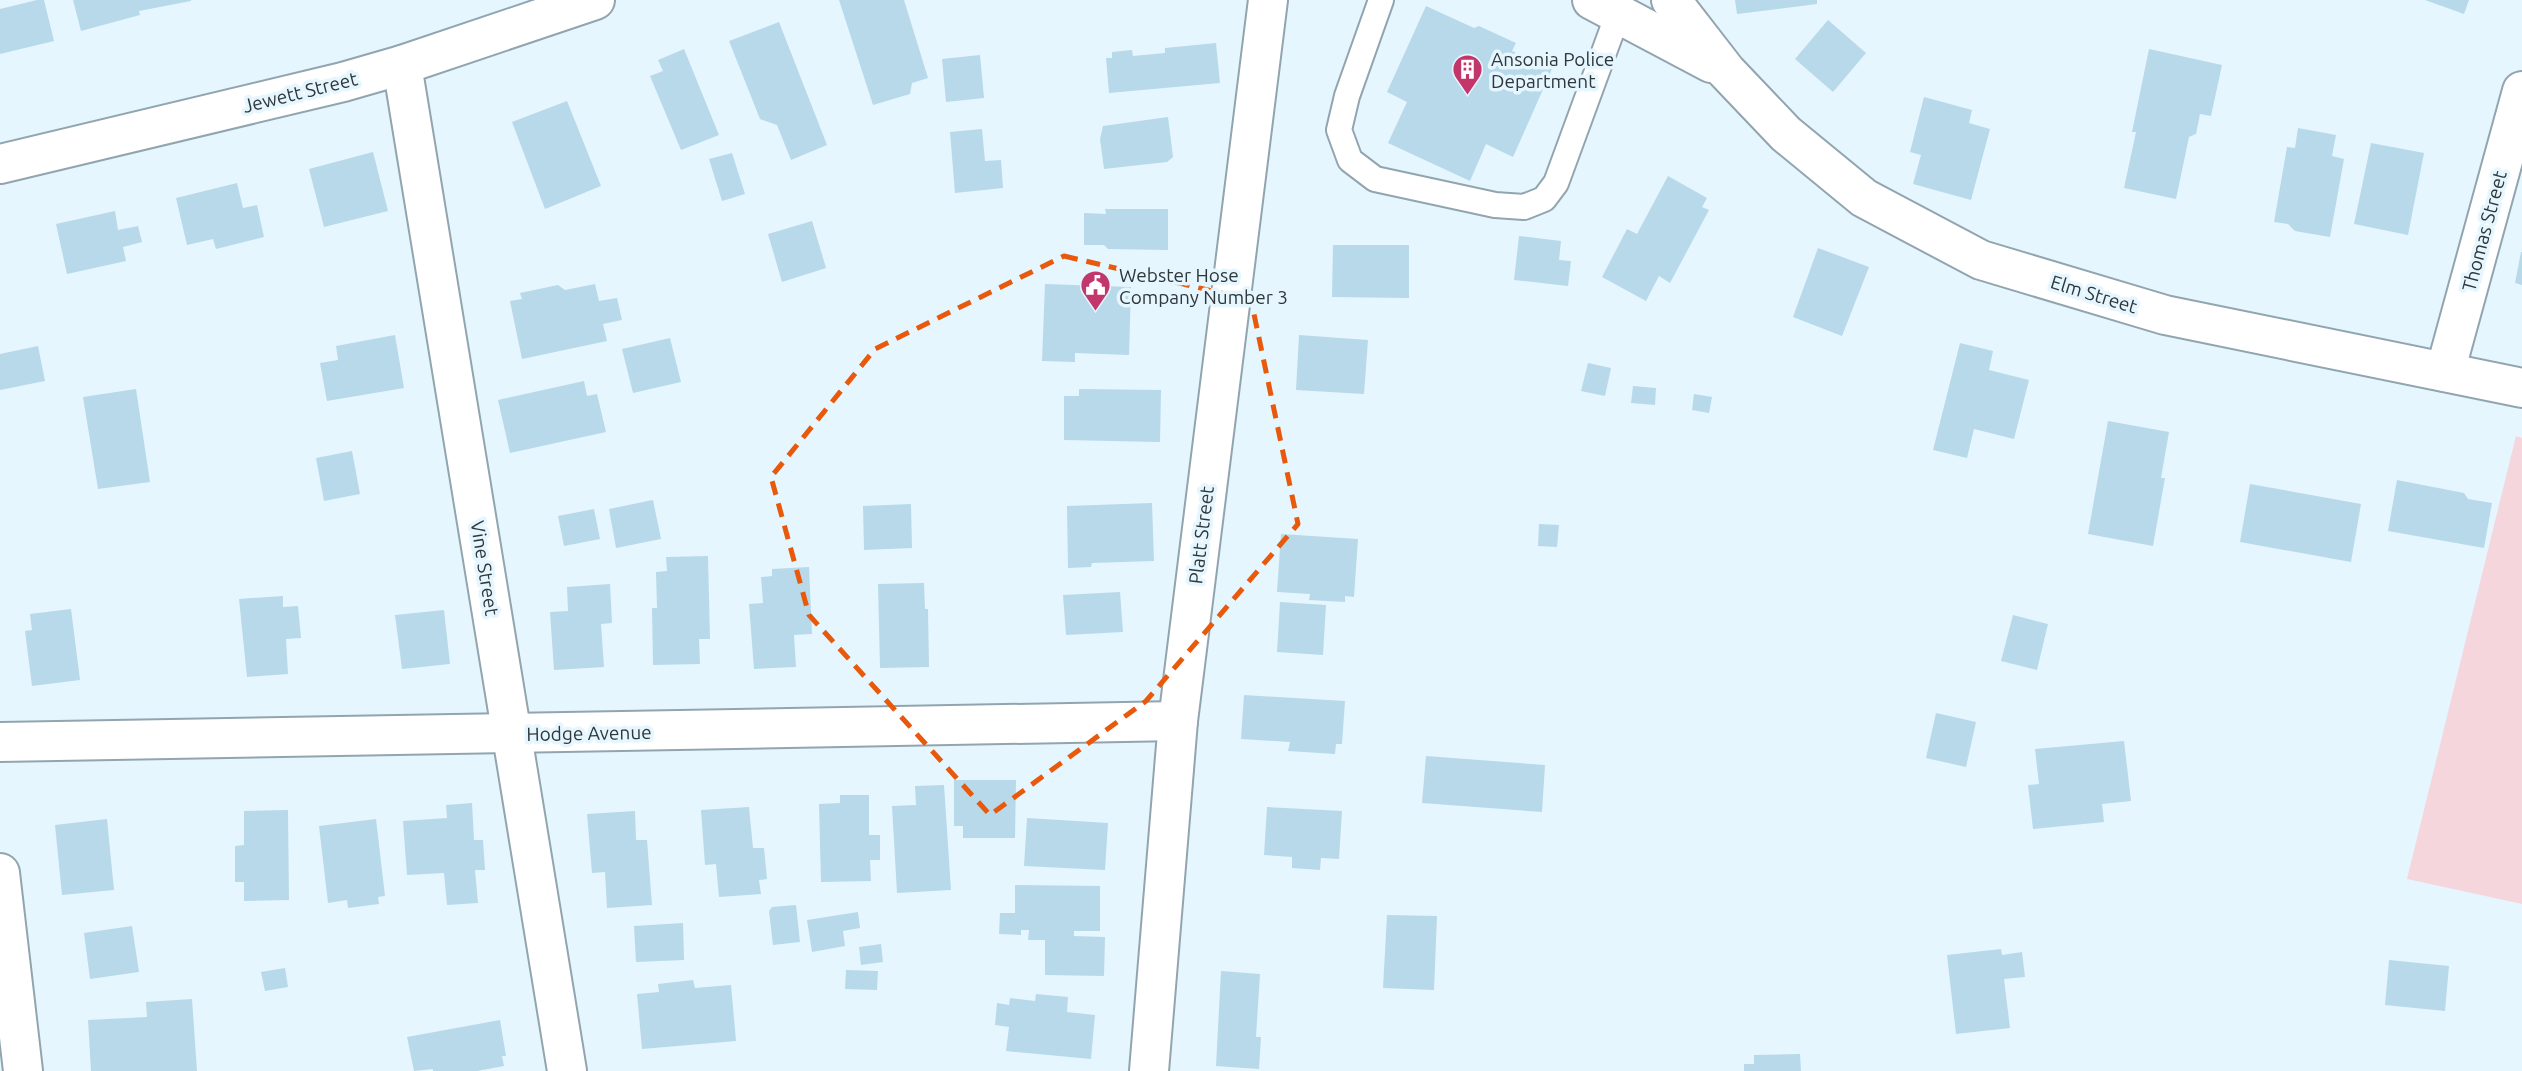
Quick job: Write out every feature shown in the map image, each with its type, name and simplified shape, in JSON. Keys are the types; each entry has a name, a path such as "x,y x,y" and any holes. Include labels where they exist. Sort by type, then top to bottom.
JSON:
{"street":[{"name":"Jewett Street","path":"0,164 344,82 595,0"},
{"name":"Platt Street","path":"1149,1071 1178,721 1269,0"},
{"name":"Elm Street","path":"1671,0 1726,71 1786,134 1864,198 1981,260 2165,315 2522,388"},
{"name":"Elm Street","path":"1605,7 1726,71"},
{"name":"Vine Street","path":"402,65 567,1071"},
{"name":"Thomas Street","path":"2445,372 2522,91"},
{"name":"Hodge Avenue","path":"0,743 1178,721"},
{"path":"0,873 23,1071"}],"lane":[{"path":"1381,0 1347,96 1339,130 1350,159 1375,179 1495,205 1524,207 1544,199 1556,183 1605,7"}],"highlighted area":[{"path":"1064,256 1251,300 1298,524 1146,701 990,815 809,615 771,477 875,349"}],"shaded area":[{"path":"2516,436 2522,438 2522,904 2407,879"}],"building":[{"path":"44,0 54,41 0,54 0,9"},
{"path":"73,0 191,1 139,11 140,15 81,31"},
{"path":"839,0 904,0 928,78 912,83 910,94 873,105"},
{"path":"1735,0 1817,0 1817,4 1737,14"},
{"path":"2425,0 2469,0 2464,14"},
{"name":"Ansonia Police Department","path":"1426,6 1516,43 1512,51 1552,69 1513,157 1486,144 1470,181 1388,143 1407,102 1387,92"},
{"path":"1828,20 1866,53 1833,92 1795,59"},
{"path":"779,22 827,145 791,160 777,125 760,119 729,41"},
{"path":"1216,43 1220,83 1109,93 1106,58 1112,58 1112,52 1132,50 1133,56 1165,53 1165,48"},
{"path":"684,49 719,135 681,150 650,76 663,71 658,60"},
{"path":"2149,49 2222,65 2211,116 2200,114 2196,134 2189,137 2176,199 2124,188"},
{"path":"980,55 984,98 946,102 942,59"},
{"path":"1924,97 1972,110 1969,123 1990,129 1971,200 1913,184 1921,155 1910,152"},
{"path":"567,101 601,186 545,209 512,122"},
{"path":"1168,117 1173,157 1167,162 1104,169 1100,139 1103,126"},
{"path":"2298,128 2336,135 2332,156 2344,159 2330,237 2295,231 2288,224 2274,222 2287,147 2295,148"},
{"path":"982,129 985,161 1001,160 1003,188 955,193 950,132"},
{"path":"2371,143 2424,153 2408,235 2354,224"},
{"path":"373,152 388,211 324,227 309,169"},
{"path":"732,153 745,194 722,201 709,159"},
{"path":"1668,176 1707,198 1702,207 1709,210 1670,283 1659,276 1646,301 1602,277 1627,229 1637,234"},
{"path":"237,183 243,208 257,205 264,237 216,249 213,239 187,245 176,198"},
{"path":"1105,209 1168,209 1168,250 1108,249 1104,245 1084,245 1084,213 1106,214"},
{"path":"115,211 118,230 138,226 142,242 123,247 126,261 67,274 56,224"},
{"path":"812,221 826,268 782,282 768,234"},
{"path":"1519,236 1561,241 1559,260 1571,261 1568,286 1514,280"},
{"path":"1333,245 1409,245 1409,298 1332,297"},
{"path":"1818,248 1869,267 1842,336 1793,317"},
{"path":"2522,252 2522,285 2515,283"},
{"path":"595,284 599,301 617,298 622,320 603,324 607,341 522,359 510,301 522,299 520,293 558,285 565,290"},
{"path":"1045,284 1131,287 1129,355 1075,353 1075,362 1042,361"},
{"path":"395,335 404,388 327,401 320,363 338,360 336,346"},
{"path":"1299,335 1368,340 1364,394 1296,390"},
{"path":"670,338 681,382 633,393 622,349"},
{"path":"1960,343 1993,351 1989,370 2029,380 2014,439 1974,429 1967,458 1933,450"},
{"path":"38,346 45,381 0,390 0,354"},
{"path":"1588,363 1611,368 1605,396 1581,391"},
{"path":"584,381 587,396 597,394 606,432 510,453 498,400"},
{"path":"1633,386 1656,388 1655,405 1631,403"},
{"path":"136,389 150,482 98,489 83,397"},
{"path":"1079,389 1161,390 1160,442 1064,440 1064,396 1079,396"},
{"path":"1694,394 1712,397 1709,413 1692,410"},
{"path":"2108,421 2169,432 2161,478 2165,478 2153,546 2088,534"},
{"path":"352,451 360,494 324,501 316,458"},
{"path":"2397,480 2464,493 2468,499 2492,503 2484,548 2388,531"},
{"path":"2250,484 2361,504 2351,562 2240,542"},
{"path":"653,500 661,539 616,548 609,509"},
{"path":"1152,503 1154,561 1092,563 1091,567 1068,568 1067,506"},
{"path":"911,504 912,548 864,550 863,506"},
{"path":"594,509 600,539 564,546 558,516"},
{"path":"1539,524 1559,525 1557,547 1538,546"},
{"path":"1281,534 1358,539 1354,597 1345,596 1345,602 1309,600 1310,594 1277,592"},
{"path":"708,556 710,639 699,639 700,664 653,665 652,608 657,608 656,572 667,571 666,557"},
{"path":"809,567 812,634 794,635 796,667 754,669 749,604 763,603 761,577 772,576 772,569"},
{"path":"924,583 925,609 928,609 929,667 880,668 878,584"},
{"path":"610,584 612,623 601,624 604,667 554,670 550,612 568,611 567,587"},
{"path":"1120,592 1123,632 1066,635 1063,595"},
{"path":"283,596 283,607 298,606 301,638 286,639 288,674 247,677 239,599"},
{"path":"1280,602 1326,605 1323,655 1277,652"},
{"path":"71,609 80,680 32,686 25,631 32,630 30,614"},
{"path":"444,610 450,664 402,669 395,615"},
{"path":"2013,615 2048,624 2037,670 2001,661"},
{"path":"1244,695 1345,701 1342,744 1336,744 1335,754 1288,751 1290,742 1241,739"},
{"path":"1936,713 1976,722 1966,767 1926,758"},
{"path":"2124,741 2131,801 2102,804 2104,822 2033,829 2028,785 2039,784 2035,749"},
{"path":"1426,756 1545,765 1542,812 1422,803"},
{"path":"954,780 1016,780 1015,838 963,838 963,826 954,826"},
{"path":"944,785 951,890 897,893 892,806 916,805 915,786"},
{"path":"840,795 869,795 869,835 880,835 880,860 870,860 871,881 821,882 819,804 840,803"},
{"path":"472,803 474,840 483,840 485,870 475,870 478,903 447,905 444,873 407,875 403,821 447,818 446,805"},
{"path":"749,807 753,848 764,848 767,879 759,880 761,894 719,897 716,864 705,865 701,810"},
{"path":"1267,807 1342,811 1339,859 1321,858 1320,870 1292,868 1292,857 1264,855"},
{"path":"288,810 289,900 244,901 244,882 235,882 235,846 244,845 244,811"},
{"path":"635,811 636,840 647,840 652,905 607,908 605,872 592,873 587,814"},
{"path":"1027,818 1108,823 1105,870 1024,866"},
{"path":"107,819 114,890 62,895 55,825"},
{"path":"376,819 385,896 378,897 379,904 348,908 347,900 328,903 319,826"},
{"path":"1015,885 1100,886 1100,931 1074,931 1074,936 1105,937 1104,976 1045,975 1045,940 1028,940 1029,930 1021,930 1021,935 999,934 1000,913 1015,913"},
{"path":"796,905 800,942 773,945 769,911 772,907"},
{"path":"858,912 860,928 843,931 845,946 812,952 807,920"},
{"path":"1387,915 1437,916 1434,990 1383,988"},
{"path":"683,923 684,960 636,962 634,926"},
{"path":"132,926 139,972 90,979 84,933"},
{"path":"881,944 883,962 861,965 859,947"},
{"path":"2001,949 2002,955 2022,952 2025,977 2004,979 2010,1028 1956,1034 1947,955"},
{"path":"2389,960 2449,966 2445,1011 2385,1005"},
{"path":"285,968 288,987 265,991 261,972"},
{"path":"846,970 878,971 877,990 845,989"},
{"path":"1221,971 1260,974 1256,1037 1261,1037 1259,1069 1216,1066"},
{"path":"693,980 695,988 731,985 736,1041 642,1049 637,994 659,992 658,984"},
{"path":"1036,994 1068,997 1067,1012 1095,1015 1091,1059 1006,1051 1009,1027 995,1025 997,1003 1009,1005 1010,998 1035,1001"},
{"path":"192,999 197,1071 91,1071 88,1020 147,1017 146,1002"},
{"path":"500,1020 506,1056 502,1056 504,1066 477,1071 414,1071 407,1037"},
{"path":"1800,1054 1801,1071 1744,1071 1744,1064 1754,1064 1754,1055"}],"place":[{"name":"Ansonia Police Department","path":"1468,97"},
{"name":"Webster Hose Company Number 3","path":"1096,313"}]}
